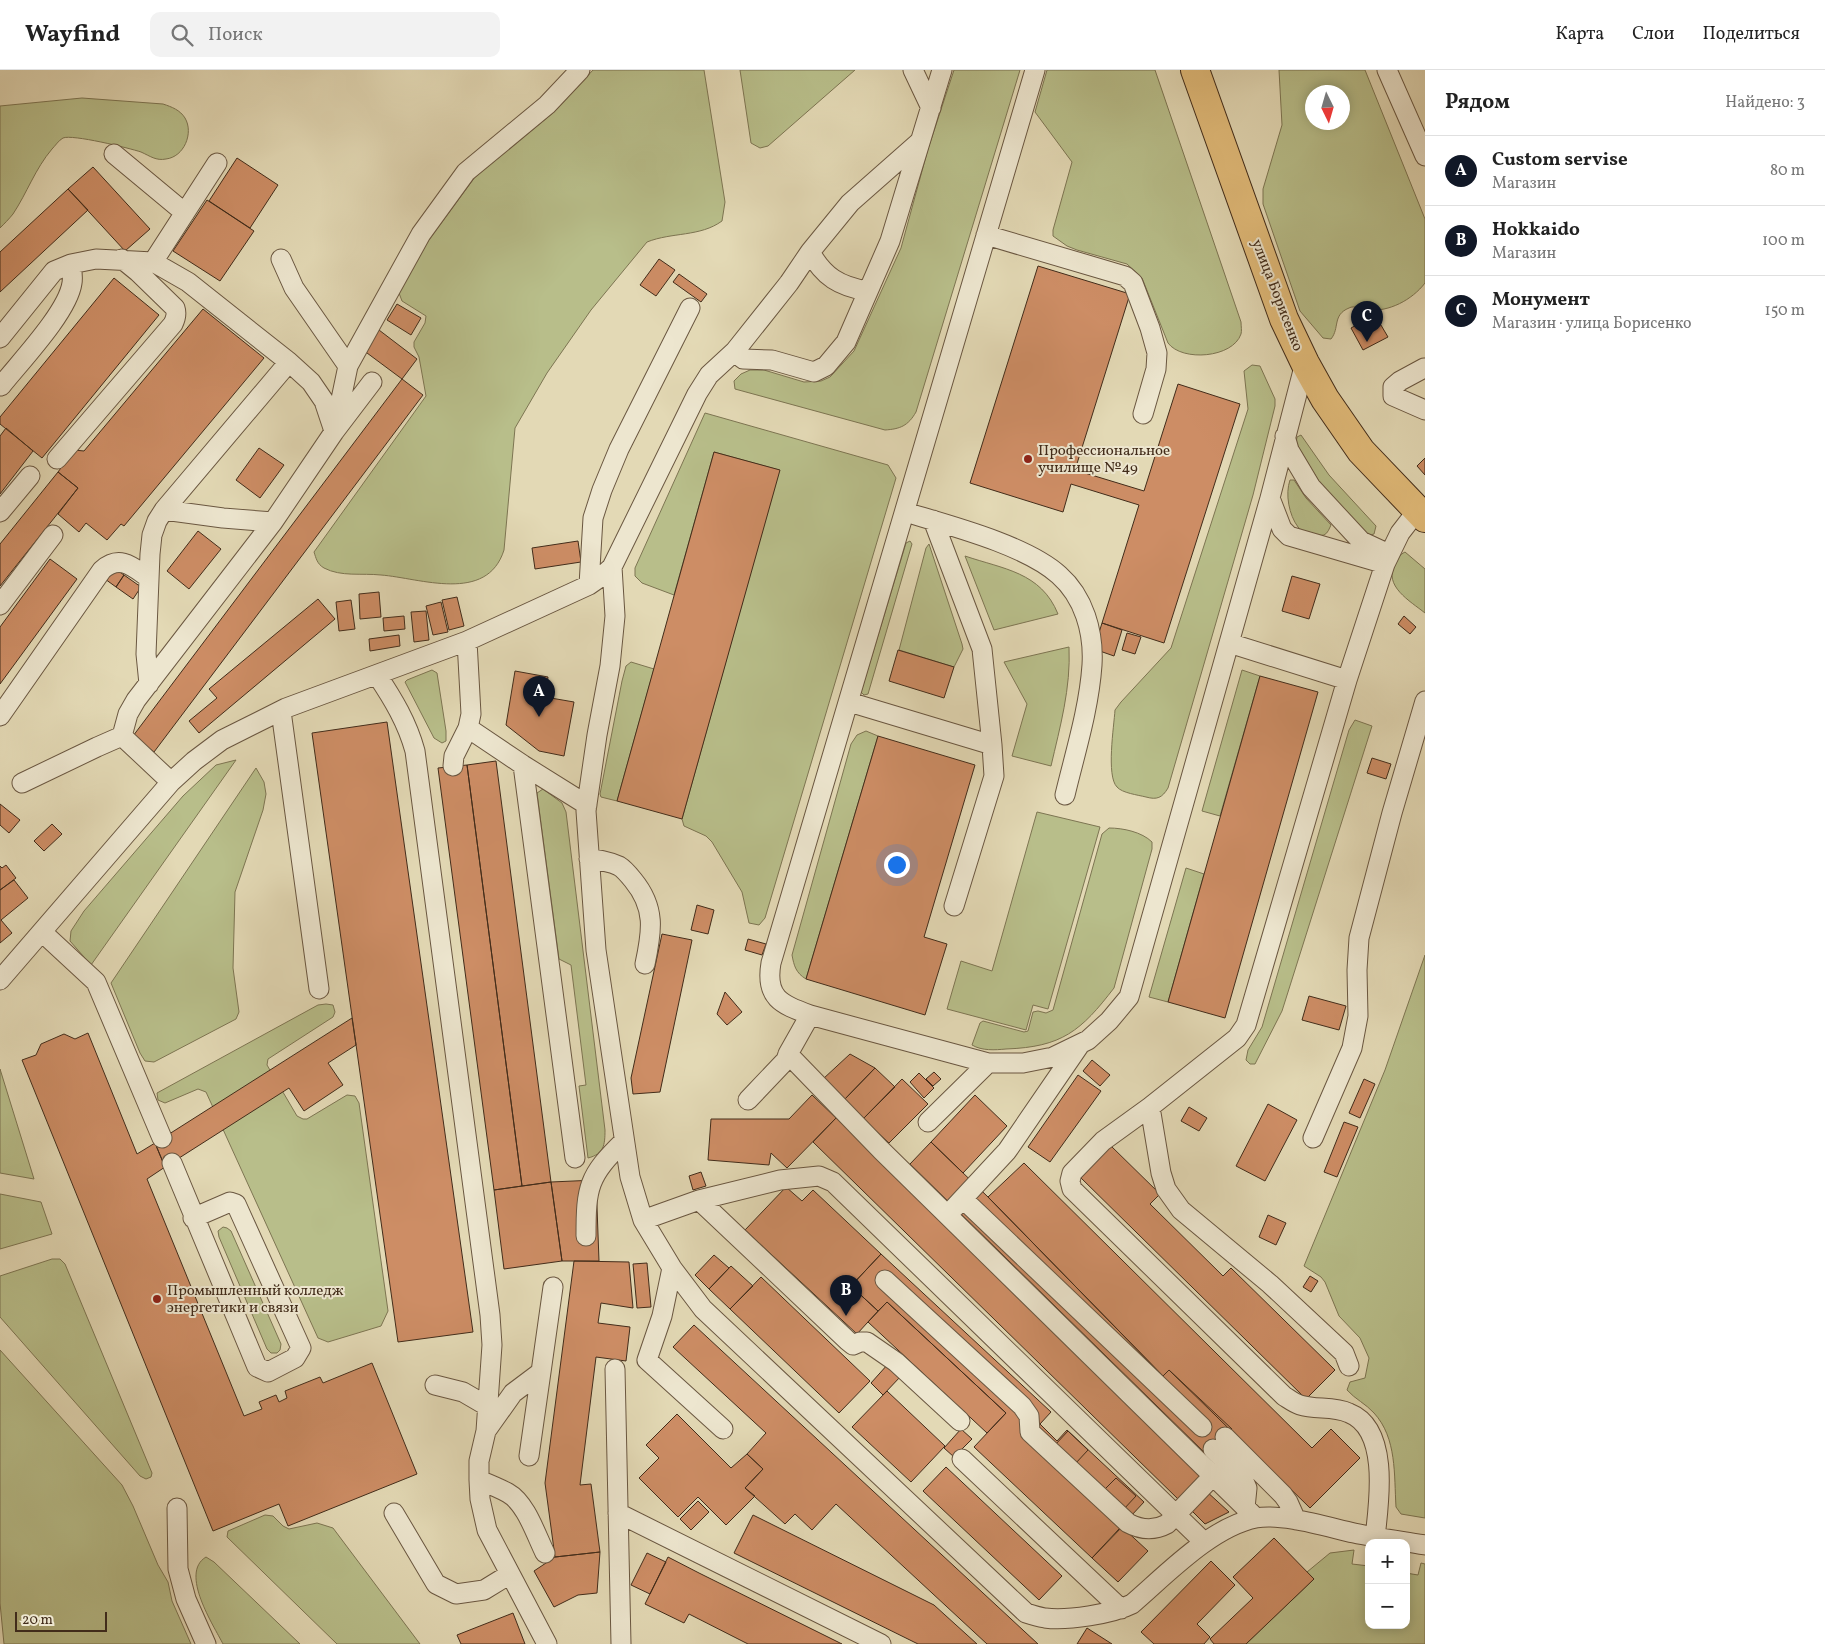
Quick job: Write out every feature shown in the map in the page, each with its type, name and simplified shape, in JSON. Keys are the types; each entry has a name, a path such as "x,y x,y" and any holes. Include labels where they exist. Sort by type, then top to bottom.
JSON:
{"main road":[{"name":"улица Борисенко","path":"1195,70 1284,319 1305,363 1325,399 1361,451 1421,514"}],"lane":[{"path":"334,432 348,366 421,234 466,172 547,106 580,70"},
{"path":"913,70 930,108"},
{"path":"735,351 743,359 772,360 808,371 820,370 826,366 846,342 890,241 918,143 942,70"},
{"path":"1035,70 772,963 769,978 773,993 781,1002 810,1015 988,1063 1023,1063 1053,1057 1088,1040 1109,1021 1129,997 1270,498 1305,363"},
{"path":"1388,70 1425,156"},
{"path":"0,980 171,782 194,760 222,740 280,711 467,641 589,585 612,567 697,394 709,375 735,351 789,283 810,252 850,203 918,143"},
{"path":"114,154 185,213"},
{"path":"154,262 217,163"},
{"path":"986,235 1125,276 1133,283 1157,353 1156,369 1143,414"},
{"path":"810,252 821,269 833,280 843,286 867,291"},
{"path":"0,338 54,271 72,264 96,259 154,262 188,282 289,362 311,382 324,400 334,432"},
{"path":"57,459 173,324 176,318 177,312 175,308 122,259"},
{"path":"281,260 294,288 348,366"},
{"path":"1,386 53,322 66,302 72,284 72,264"},
{"path":"589,585 593,518 602,490 619,449 690,308"},
{"path":"149,684 146,654 152,535 157,522 164,510 289,362"},
{"path":"1424,368 1393,387 1393,396 1425,410"},
{"path":"122,736 128,714 149,684 274,522 334,432 372,382"},
{"path":"1286,436 1289,450 1311,487 1360,541 1387,559"},
{"path":"0,512 30,476"},
{"path":"1270,498 1282,529 1288,536 1387,559"},
{"path":"164,510 223,518 274,522"},
{"path":"905,512 1006,545 1036,558 1060,575 1076,595 1089,624 1092,664 1087,700 1065,795"},
{"path":"1375,1537 1380,1499 1378,1456 1370,1432 1359,1419 1350,1413 1326,1407 1300,1405 1284,1396 1072,1189 1070,1181 1072,1173 1103,1141 1150,1107 1237,1038 1246,1025 1347,680 1387,559 1400,533 1421,514"},
{"path":"934,520 982,649 994,776 954,906"},
{"path":"0,606 53,535"},
{"path":"0,716 102,570 110,563 125,562 150,578"},
{"path":"612,567 615,616 610,666 586,805 596,950 630,1177 643,1220 672,1268 703,1309 1026,1613 1046,1618 1071,1618 1121,1609 1132,1604 1204,1542 1230,1528 1251,1513"},
{"path":"453,766 457,748 468,728 471,714 467,641"},
{"path":"1229,643 1347,680"},
{"path":"377,675 398,708 412,738 415,750 490,1315 492,1345 486,1431 479,1461 480,1499 487,1530 547,1644"},
{"path":"1313,1138 1352,1048 1358,1016 1356,970 1360,938 1396,796 1425,701"},
{"path":"849,702 992,745"},
{"path":"280,711 319,989"},
{"path":"468,728 586,805"},
{"path":"122,736 171,782"},
{"path":"22,783 122,736"},
{"path":"523,765 575,1158"},
{"path":"589,859 607,861 621,867 640,889 648,905 651,924 650,941 645,964"},
{"path":"42,932 96,982 162,1138"},
{"path":"748,1100 786,1060 810,1015"},
{"path":"948,1214 1007,1151 1079,1045"},
{"path":"788,1054 881,1150 948,1214 1212,1477 1251,1513 1425,1545"},
{"path":"928,1122 988,1063"},
{"path":"1150,1107 1161,1173 1166,1189 1181,1210 1270,1284 1344,1353 1349,1366"},
{"path":"586,1236 586,1214 591,1180 611,1154 624,1141"},
{"path":"172,1163 193,1218 257,1367 268,1372 295,1358 300,1348 236,1204 230,1202 193,1218"},
{"path":"643,1220 699,1200 780,1180 819,1176 833,1182 1204,1542"},
{"path":"963,1199 1202,1427"},
{"path":"699,1200 848,1342 853,1345 867,1342 896,1362 960,1422"},
{"path":"672,1268 662,1316 646,1360 723,1429"},
{"path":"885,1280 1022,1406 1029,1416 1030,1432 1128,1523 1138,1528 1150,1529 1167,1524 1212,1477"},
{"path":"529,1456 553,1287"},
{"path":"614,1369 621,1644"},
{"path":"486,1431 513,1393 541,1372"},
{"path":"435,1385 463,1392 487,1406"},
{"path":"1251,1513 1247,1488 1243,1479 1219,1443 1283,1495 1296,1520"},
{"path":"962,1459 1121,1609"},
{"path":"479,1480 509,1494 515,1499 522,1507 545,1553"},
{"path":"177,1508 178,1569 186,1599 206,1644"},
{"path":"394,1513 436,1584 456,1594 484,1590 510,1574"},
{"path":"618,1513 881,1644"}],"green space":[{"path":"593,70 704,70 725,202 722,221 705,230 647,242 591,310 547,373 515,428 504,550 495,567 483,577 468,582 451,584 381,575 344,574 324,568 318,563 314,552 426,396 419,357 414,347 414,342 425,323 426,316 402,301 399,293 428,241 475,177 554,112"},
{"path":"740,70 855,70 768,146 760,148 751,143"},
{"path":"954,70 1020,70 913,417 903,426 885,430 735,389 734,381 741,374 750,370 764,370 804,382 821,381 830,377 854,351 901,248 928,149"},
{"path":"1047,70 1155,70 1241,322 1241,334 1236,342 1228,348 1207,355 1184,353 1175,349 1168,343 1142,278 1127,264 1077,250 1067,246 1053,236 1072,162 1035,112"},
{"path":"1279,70 1365,70 1425,219 1425,283 1414,295 1392,307 1376,310 1349,308 1340,314 1331,339 1323,338 1300,311 1263,204 1263,189 1282,125"},
{"path":"82,98 163,104 173,108 183,115 188,124 186,143 178,154 166,159 159,159 113,145 77,138 63,138 46,157 13,214 0,228 0,106"},
{"path":"1252,365 1260,366 1275,399 1275,406 1253,495 1168,788 1164,794 1156,798 1130,794 1117,787 1112,773 1111,762 1115,710 1171,648 1248,409 1244,371"},
{"path":"705,413 888,465 896,478 765,918 759,925 749,923 742,892 712,842 706,836 684,826 682,819 779,470 714,452 674,595 642,583 635,576 635,568"},
{"path":"1301,435 1329,475 1376,526 1374,534 1370,535 1363,532 1320,483 1296,443 1297,437"},
{"path":"1290,480 1294,480 1306,498 1331,525 1324,535 1310,534 1298,527 1292,517 1289,504"},
{"path":"910,541 912,544 868,694 864,695 861,692 906,543"},
{"path":"929,544 962,644 963,649 954,667 899,650 926,548"},
{"path":"1405,552 1425,569 1425,613 1406,598 1395,586 1392,572 1400,556"},
{"path":"965,556 1007,569 1031,581 1042,589 1051,600 1058,614 994,630"},
{"path":"1069,647 1067,692 1051,766 1012,756 1027,704 1004,662"},
{"path":"631,662 654,669 617,801 601,797 600,794 622,681 626,666"},
{"path":"432,670 437,673 446,731 446,741 442,743 434,738 405,682"},
{"path":"1242,670 1260,676 1220,816 1202,811"},
{"path":"1355,720 1372,726 1282,1011 1255,1064 1250,1064 1246,1060 1248,1050 1262,1027 1349,730"},
{"path":"866,731 878,736 806,979 796,969 792,955 851,744 857,735"},
{"path":"236,760 91,965 70,941 71,931 84,911 183,796 216,765"},
{"path":"256,768 264,782 266,794 263,810 235,892 233,968 239,1012 236,1019 154,1062 145,1061 111,983"},
{"path":"543,789 562,803 566,812 605,1130 605,1140 602,1148 597,1154 588,1158 579,1086 586,1085 571,965 559,959 537,793"},
{"path":"1037,812 1100,827 1048,1009 1033,1005 1026,1030 947,1009 961,961 992,971"},
{"path":"1109,828 1132,831 1152,842 1152,849 1114,988 1080,1026 1056,1040 1025,1048 997,1050 984,1049 972,1045 980,1023 983,1021 1024,1032 1028,1031 1033,1012 1046,1013 1053,1010 1102,834"},
{"path":"1186,868 1204,874 1168,1002 1149,997"},
{"path":"1425,955 1425,1518 1401,1514 1396,1507 1393,1457 1387,1434 1374,1413 1347,1390 1350,1382 1365,1378 1369,1358 1360,1338 1339,1316 1325,1282 1321,1277 1304,1266 1385,1070"},
{"path":"318,1005 333,1005 335,1012 333,1017 268,1059 267,1065 297,1116 303,1119 307,1119 347,1095 355,1096 359,1103 388,1311 381,1326 328,1342 318,1338 206,1092 198,1089 165,1103 158,1100 157,1093"},
{"path":"0,1069 34,1179 0,1173"},
{"path":"0,1194 41,1202 52,1234 0,1249"},
{"path":"223,1227 231,1231 281,1344 280,1350 277,1353 271,1353 267,1349 219,1237 218,1231"},
{"path":"52,1259 60,1259 65,1264 152,1473 151,1477 146,1479 140,1476 0,1317 0,1276"},
{"path":"0,1350 122,1485 158,1565 168,1582 172,1601 191,1644 4,1644 0,1603"},
{"path":"265,1515 273,1516 289,1529 317,1523 333,1528 420,1644 337,1644 227,1537 228,1531"},
{"path":"1354,1550 1352,1564 1365,1566 1365,1629 1410,1629 1410,1574 1418,1575 1421,1563 1425,1564 1425,1644 1246,1644 1313,1580 1307,1572 1330,1553"},
{"path":"206,1557 214,1562 300,1644 223,1644 201,1600 197,1587 196,1575 199,1565"}],"building":[{"path":"237,158 278,185 250,228 209,201"},
{"path":"93,167 150,229 125,251 68,189"},
{"path":"68,189 88,210 0,292 0,252"},
{"path":"207,200 254,231 220,281 173,251"},
{"path":"659,259 675,270 656,296 640,285"},
{"name":"Профессиональное училище №49","path":"1038,266 1130,294 1075,470 1144,491 1178,384 1240,404 1164,643 1102,623 1139,505 1071,484 1063,512 970,483"},
{"path":"679,274 707,294 701,302 673,282"},
{"path":"114,278 159,315 42,458 0,424 0,417"},
{"path":"397,304 421,318 411,335 387,320"},
{"path":"203,309 264,358 124,526 121,524 107,540 86,523 79,532 58,514 78,488 58,472 74,450 84,451"},
{"path":"1375,315 1388,337 1363,350 1351,328"},
{"path":"379,330 417,359 402,379 363,350"},
{"path":"402,379 423,395 154,752 133,736"},
{"path":"6,428 33,451 0,494 0,436"},
{"path":"259,448 284,465 260,498 236,480"},
{"path":"714,452 780,470 682,819 617,801"},
{"path":"1425,458 1425,475 1417,466"},
{"path":"58,472 78,488 0,586 0,544"},
{"path":"198,531 221,549 189,589 167,571"},
{"path":"578,541 581,562 535,569 532,548"},
{"path":"50,559 77,579 0,684 0,627"},
{"path":"114,568 124,575 116,587 105,579"},
{"path":"124,575 141,587 133,599 116,587"},
{"path":"1292,576 1320,584 1309,619 1282,611"},
{"path":"379,592 381,617 360,619 359,594"},
{"path":"457,597 464,626 449,630 442,600"},
{"path":"318,599 335,619 199,733 189,721 217,698 209,689"},
{"path":"351,600 355,629 339,631 336,602"},
{"path":"441,602 448,632 433,635 426,606"},
{"path":"426,611 429,640 414,642 411,612"},
{"path":"404,616 405,629 384,631 383,618"},
{"path":"1404,616 1416,627 1410,634 1398,624"},
{"path":"1102,623 1122,630 1114,656 1094,649"},
{"path":"1127,633 1141,637 1135,654 1122,650"},
{"path":"399,635 400,646 370,651 369,639"},
{"path":"898,650 954,667 944,698 889,681"},
{"path":"515,671 548,677 545,697 574,702 564,756 539,751 506,725"},
{"path":"1260,676 1318,692 1225,1018 1168,1002"},
{"path":"387,722 473,1332 398,1342 312,733"},
{"path":"878,736 975,765 924,937 947,944 925,1015 806,979"},
{"path":"1372,758 1391,764 1386,779 1367,773"},
{"path":"496,761 551,1182 522,1186 467,765"},
{"path":"467,765 522,1186 494,1190 438,768"},
{"path":"0,804 20,820 9,833 0,825"},
{"path":"52,824 62,834 44,851 34,841"},
{"path":"6,865 16,878 0,890 0,866 2,868"},
{"path":"14,880 28,898 1,920 12,933 0,943 0,890"},
{"path":"697,905 714,910 708,934 691,930"},
{"path":"662,934 692,940 660,1092 633,1094 631,1078"},
{"path":"748,939 766,944 762,955 745,950"},
{"path":"725,992 742,1012 727,1025 717,1014"},
{"path":"1309,996 1346,1006 1339,1030 1302,1020"},
{"path":"352,1018 356,1045 328,1063 343,1085 304,1111 289,1088 165,1167 155,1143"},
{"name":"Промышленный колледж энергетики и связи","path":"88,1033 137,1154 155,1143 165,1167 147,1179 244,1416 262,1409 259,1402 276,1395 279,1402 287,1398 285,1391 320,1377 323,1383 372,1363 417,1474 288,1526 279,1504 213,1531 22,1060 36,1055 41,1044 64,1034 75,1039"},
{"path":"850,1054 875,1068 844,1100 823,1079"},
{"path":"1092,1060 1110,1075 1100,1086 1083,1071"},
{"path":"875,1068 895,1087 863,1119 844,1100"},
{"path":"934,1072 941,1079 933,1086 926,1079"},
{"path":"919,1073 934,1088 924,1098 910,1082"},
{"path":"1078,1075 1101,1091 1050,1162 1028,1147"},
{"path":"902,1079 928,1104 889,1143 863,1119"},
{"path":"1364,1079 1375,1084 1360,1118 1349,1113"},
{"path":"812,1095 836,1118 787,1168 771,1153 769,1165 708,1160 711,1119 789,1119"},
{"path":"975,1095 1007,1126 963,1173 931,1142"},
{"path":"1268,1104 1297,1120 1265,1181 1236,1166"},
{"path":"1189,1107 1207,1118 1199,1131 1181,1121"},
{"path":"836,1118 1203,1479 1180,1501 813,1142"},
{"path":"1344,1122 1358,1127 1337,1177 1324,1172"},
{"path":"931,1142 988,1197 1163,1376 1169,1370 1232,1429 1207,1455 910,1164"},
{"path":"1110,1145 1160,1194 1150,1204 1223,1276 1231,1268 1335,1370 1306,1399 1079,1176"},
{"path":"1024,1163 1312,1448 1331,1429 1360,1458 1310,1508 1169,1370 1163,1376 988,1197"},
{"path":"701,1172 706,1186 693,1190 689,1176"},
{"path":"596,1180 599,1261 562,1261 551,1182"},
{"path":"551,1182 562,1261 504,1269 494,1190"},
{"path":"786,1187 802,1201 813,1190 881,1254 851,1286 878,1311 857,1334 745,1230"},
{"path":"1268,1215 1286,1223 1276,1245 1259,1237"},
{"path":"881,1254 1051,1412 1040,1424 1057,1441 1067,1430 1144,1502 1092,1558 974,1447 1006,1413 887,1302 878,1311 851,1286"},
{"path":"714,1255 729,1268 709,1289 695,1275"},
{"path":"574,1261 629,1262 633,1308 601,1303 598,1323 630,1327 626,1361 596,1357 580,1485 591,1484 600,1552 555,1557 545,1483"},
{"path":"647,1263 651,1307 637,1308 633,1264"},
{"path":"731,1266 753,1286 730,1309 709,1289"},
{"path":"1310,1276 1318,1281 1311,1292 1303,1287"},
{"path":"761,1277 870,1381 839,1413 730,1309"},
{"path":"887,1302 1006,1413 987,1433 868,1322"},
{"path":"694,1325 1038,1644 987,1644 836,1504 812,1530 795,1514 785,1524 745,1488 763,1469 747,1454 766,1433 673,1347"},
{"path":"888,1364 901,1376 883,1395 871,1383"},
{"path":"887,1391 945,1446 911,1482 852,1427"},
{"path":"677,1414 731,1468 747,1454 763,1469 745,1488 755,1496 726,1525 698,1497 678,1517 639,1478 659,1458 646,1445"},
{"path":"961,1429 972,1439 954,1457 944,1448"},
{"path":"1068,1431 1088,1450 1075,1464 1055,1445"},
{"path":"946,1467 1062,1576 1039,1600 923,1491"},
{"path":"1116,1478 1136,1496 1123,1510 1103,1491"},
{"path":"1205,1490 1229,1512 1205,1524 1188,1507"},
{"path":"698,1501 709,1512 691,1530 680,1519"},
{"path":"753,1515 934,1605 977,1644 918,1644 734,1553"},
{"path":"1122,1527 1148,1551 1118,1582 1092,1558"},
{"path":"1274,1538 1314,1579 1246,1644 1214,1644 1210,1639 1253,1598 1233,1577"},
{"path":"600,1552 597,1593 578,1595 554,1607 534,1571 555,1557"},
{"path":"647,1553 666,1562 650,1594 631,1585"},
{"path":"668,1557 842,1644 748,1644 689,1614 684,1623 645,1604"},
{"path":"1211,1561 1235,1585 1197,1624 1210,1637 1204,1644 1154,1644 1141,1632"},
{"path":"513,1613 525,1644 461,1644 457,1635"},
{"path":"1087,1628 1112,1644 1077,1644"}],"place":[{"name":"Монумент","path":"1367,342"},
{"name":"Профессиональное училище №49","path":"1028,459"},
{"name":"Custom servise","path":"539,717"},
{"name":"Промышленный колледж энергетики и связи","path":"157,1299"},
{"name":"Hokkaido","path":"846,1316"}]}
